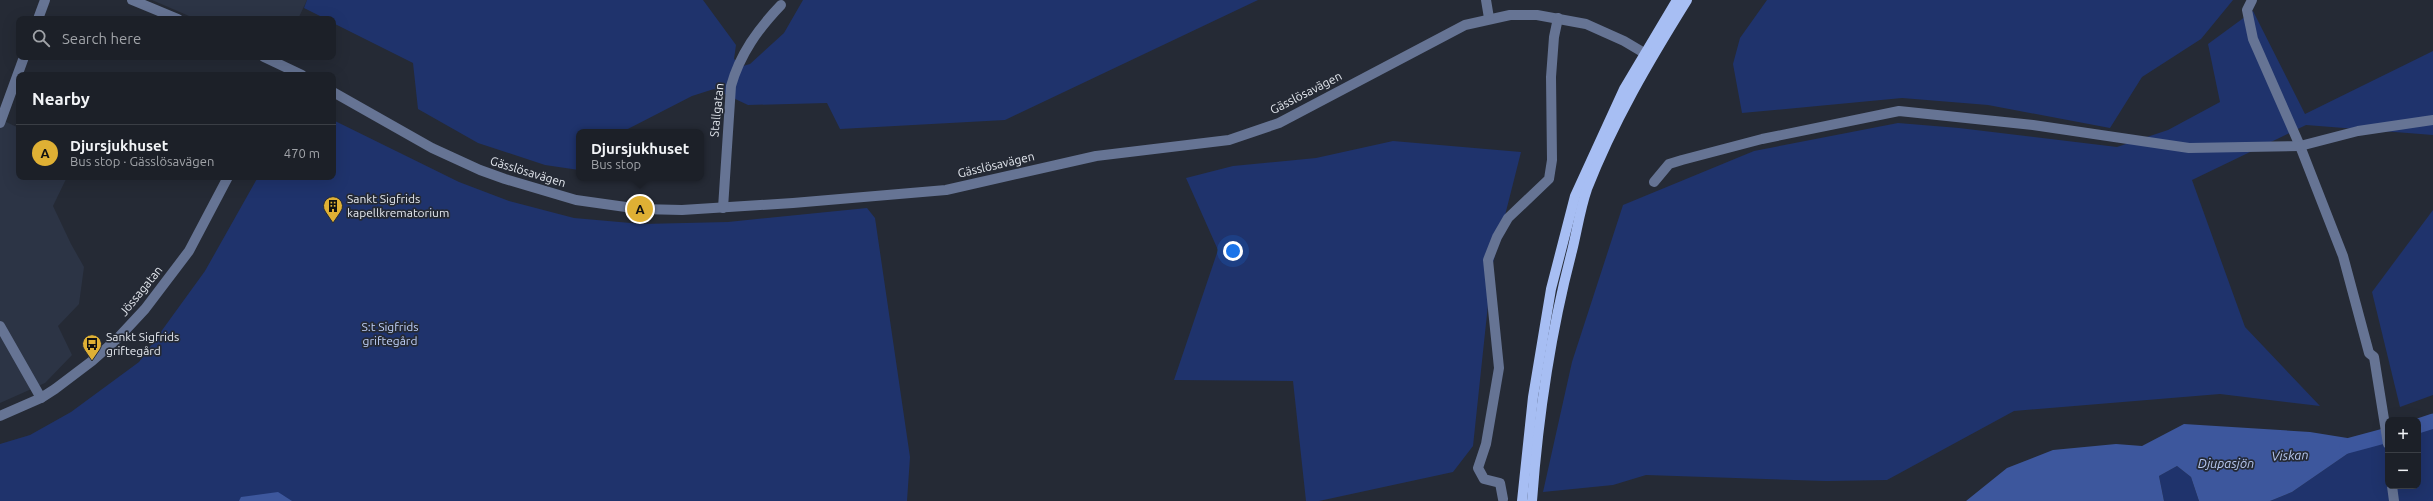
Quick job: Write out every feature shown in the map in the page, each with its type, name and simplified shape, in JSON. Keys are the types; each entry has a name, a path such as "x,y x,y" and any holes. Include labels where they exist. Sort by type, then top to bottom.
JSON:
{"main road":[{"path":"1522,501 1528,486 1563,285 1586,191 1648,55 1677,0"},
{"path":"1648,55 1687,0"},
{"path":"1528,486 1532,501"}],"street":[{"path":"39,16 45,0"},
{"path":"132,0 171,16"},
{"path":"1486,0 1489,18"},
{"path":"2252,0 2247,10 2253,39 2300,146 2343,256 2369,353 2374,358 2385,424"},
{"name":"Stallgatan","path":"723,208 732,86 736,68 755,36 781,5"},
{"name":"Gässlösavägen","path":"336,94 457,160 480,170 547,193 640,209 723,208 946,190 1096,156 1240,137 1279,123 1458,28 1489,18 1510,15 1558,18 1586,24 1624,41 1648,55"},
{"path":"1503,499 1500,483 1484,479 1478,468 1486,444 1499,368 1488,260 1497,237 1508,218 1549,179 1552,160 1551,77 1554,37 1558,18"},
{"path":"19,72 23,60"},
{"path":"268,60 283,71"},
{"path":"0,123 16,79"},
{"path":"1654,182 1669,164 1682,160 1762,139 1899,111 2033,125 2189,148 2300,146 2358,131 2433,120"},
{"name":"Jössagatan","path":"0,416 42,398 100,355 145,308 189,251 226,180"},
{"path":"0,326 42,398"},
{"path":"2392,489 2394,501"}],"shaded area":[{"path":"152,0 307,0 299,16 189,16"},
{"path":"0,109 4,121 16,127 16,180 66,180 53,206 84,267 79,304 58,326 72,355 45,383 0,403"}],"green space":[{"path":"307,0 703,0 736,45 734,59 743,66 750,64 784,33 803,0 1258,0 1005,120 840,129 827,103 748,105 714,89 692,96 628,129 576,129 576,170 545,165 478,143 418,109 413,63 336,24 336,16 320,16 304,8"},
{"path":"1767,0 2233,0 2201,39 2142,77 2110,128 1988,105 1902,98 1742,113 1733,64 1740,38"},
{"path":"2253,11 2305,114 2433,51 2433,135 2306,125 2192,180 2245,327 2320,406 2220,394 2014,411 1887,480 1826,481 1646,475 1613,485 1543,492 1572,362 1623,205 1754,151 1898,123 1959,128 2117,147 2168,130 2220,102 2208,44"},
{"name":"S:t Sigfrids griftegård","path":"336,121 459,182 509,201 574,218 642,224 728,222 867,208 875,218 910,457 907,501 0,501 0,444 30,435 71,412 139,362 205,271 256,180 336,180"},
{"path":"1393,141 1521,152 1492,267 1473,446 1453,472 1319,501 1306,501 1293,381 1174,380 1218,250 1186,178 1233,166 1316,158"},
{"path":"2433,210 2433,395 2400,407 2372,292"},
{"path":"2433,421 2433,501 2398,501 2395,489 2421,489 2421,425"},
{"path":"2385,436 2385,489 2389,489 2389,501 2270,501 2292,492 2366,441"},
{"path":"2177,466 2191,477 2199,501 2164,501 2159,476"}],"water":[{"name":"Djupasjön","path":"2184,424 2310,432 2366,441 2292,492 2270,501 2199,501 2191,477 2177,466 2159,476 2164,501 1966,501 2007,468 2053,450 2116,444 2142,446"},
{"path":"278,492 292,501 239,501 241,497"}],"waterway":[{"name":"Viskan","path":"2421,425 2433,421"},
{"name":"Viskan","path":"2347,446 2385,436"}],"place":[{"name":"Djursjukhuset","path":"640,209"},
{"name":"Sankt Sigfrids kapellkrematorium","path":"333,223"},
{"name":"Sankt Sigfrids griftegård","path":"92,361"}]}
